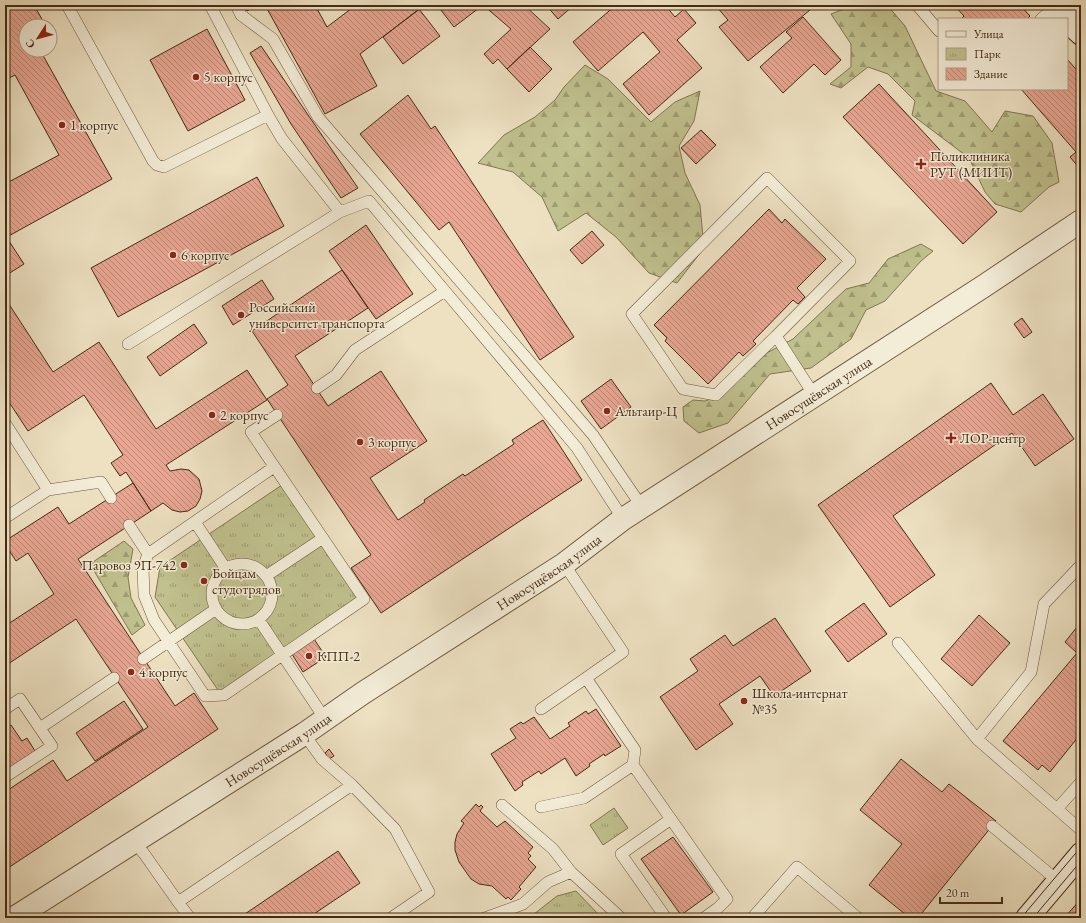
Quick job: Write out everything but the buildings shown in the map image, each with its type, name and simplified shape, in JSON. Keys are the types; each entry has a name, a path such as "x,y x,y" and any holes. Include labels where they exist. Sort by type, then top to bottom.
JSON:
{"street":[{"path":"1068,22 1081,34"},
{"name":"Новосущёвская улица","path":"14,918 304,734 564,564 642,506 984,286 1081,221"},
{"path":"1027,918 1081,854"}],"lane":[{"path":"67,5 153,161 161,167 164,168 268,115"},
{"path":"210,5 282,139 340,212"},
{"path":"236,5 241,14 273,39 318,117 593,435 642,506"},
{"path":"917,5 938,30"},
{"path":"767,178 850,261 776,336 716,395 683,389 632,314 767,178"},
{"path":"128,344 340,212 369,200 577,448 623,519"},
{"path":"317,388 336,375 355,350 445,291"},
{"path":"776,336 814,395"},
{"path":"274,467 148,554 144,568 144,595 154,620 205,696 224,695 364,599 274,467 252,432 277,415"},
{"path":"5,423 48,490"},
{"path":"5,518 48,490 101,482 111,498"},
{"path":"194,522 226,569"},
{"path":"129,525 148,554"},
{"path":"266,576 323,538"},
{"path":"247,564 258,568 266,576 271,587 272,600 268,611 259,620 247,624 236,623 225,618 216,609 213,599 213,587 218,577 226,569 236,565 247,564"},
{"path":"540,709 623,652 564,564"},
{"path":"977,739 1031,672 1044,604 1081,565"},
{"path":"143,659 216,609"},
{"path":"259,620 325,719"},
{"path":"898,643 977,739 1081,830"},
{"path":"40,728 114,678"},
{"path":"586,678 635,750 633,765 727,899 718,908 704,918"},
{"path":"5,709 20,699 52,746 5,777"},
{"path":"304,734 322,759 352,785 394,829 429,892 392,918"},
{"path":"541,807 584,798 633,765"},
{"path":"1057,810 1081,782"},
{"path":"178,902 352,785"},
{"path":"502,806 553,849 571,872 621,918"},
{"path":"666,918 621,854 671,819"},
{"path":"992,826 1058,881"},
{"path":"134,841 190,918"},
{"path":"754,916 797,866 858,918"},
{"path":"485,918 523,904 548,882 571,872"}],"green space":[{"path":"849,5 887,5 905,26 936,91 965,101 992,132 1005,111 1033,116 1052,143 1059,182 1049,187 1021,212 995,204 985,192 969,158 912,115 915,101 888,74 868,67 841,88 830,84 851,67 851,44 831,14 849,7"},
{"path":"585,65 608,79 651,122 675,102 700,91 694,121 679,146 685,173 700,205 704,248 677,283 649,273 616,237 586,213 558,231 542,197 513,172 478,163 504,135 535,117 555,100 564,87"},
{"path":"921,244 933,251 921,261 885,301 866,310 851,339 811,368 770,374 728,423 699,433 684,421 683,407 693,400 705,401 721,395 761,356 793,339 846,289 869,283 888,259"},
{"path":"282,485 359,600 220,693 155,597 160,567"},
{"path":"124,541 133,549 128,577 131,598 145,625 132,635 90,564"},
{"path":"614,808 628,828 603,845 590,825"},
{"path":"576,891 602,918 529,918 557,896"}],"tram line":[{"path":"1075,5 1081,24"},
{"path":"1021,918 1081,847"},
{"path":"1033,918 1081,861"}],"place":[{"name":"5 корпус","path":"196,77"},
{"name":"1 корпус","path":"62,125"},
{"name":"Поликлиника РУТ (МИИТ)","path":"921,164"},
{"name":"6 корпус","path":"173,255"},
{"name":"Российский университет транспорта","path":"241,315"},
{"name":"Альтаир-Ц","path":"607,411"},
{"name":"2 корпус","path":"212,415"},
{"name":"ЛОР-центр","path":"951,438"},
{"name":"3 корпус","path":"360,442"},
{"name":"Паровоз 9П-742","path":"184,565"},
{"name":"Бойцам студотрядов","path":"204,581"},
{"name":"КПП-2","path":"309,656"},
{"name":"4 корпус","path":"131,672"},
{"name":"Школа-интернат №35","path":"744,701"}]}
